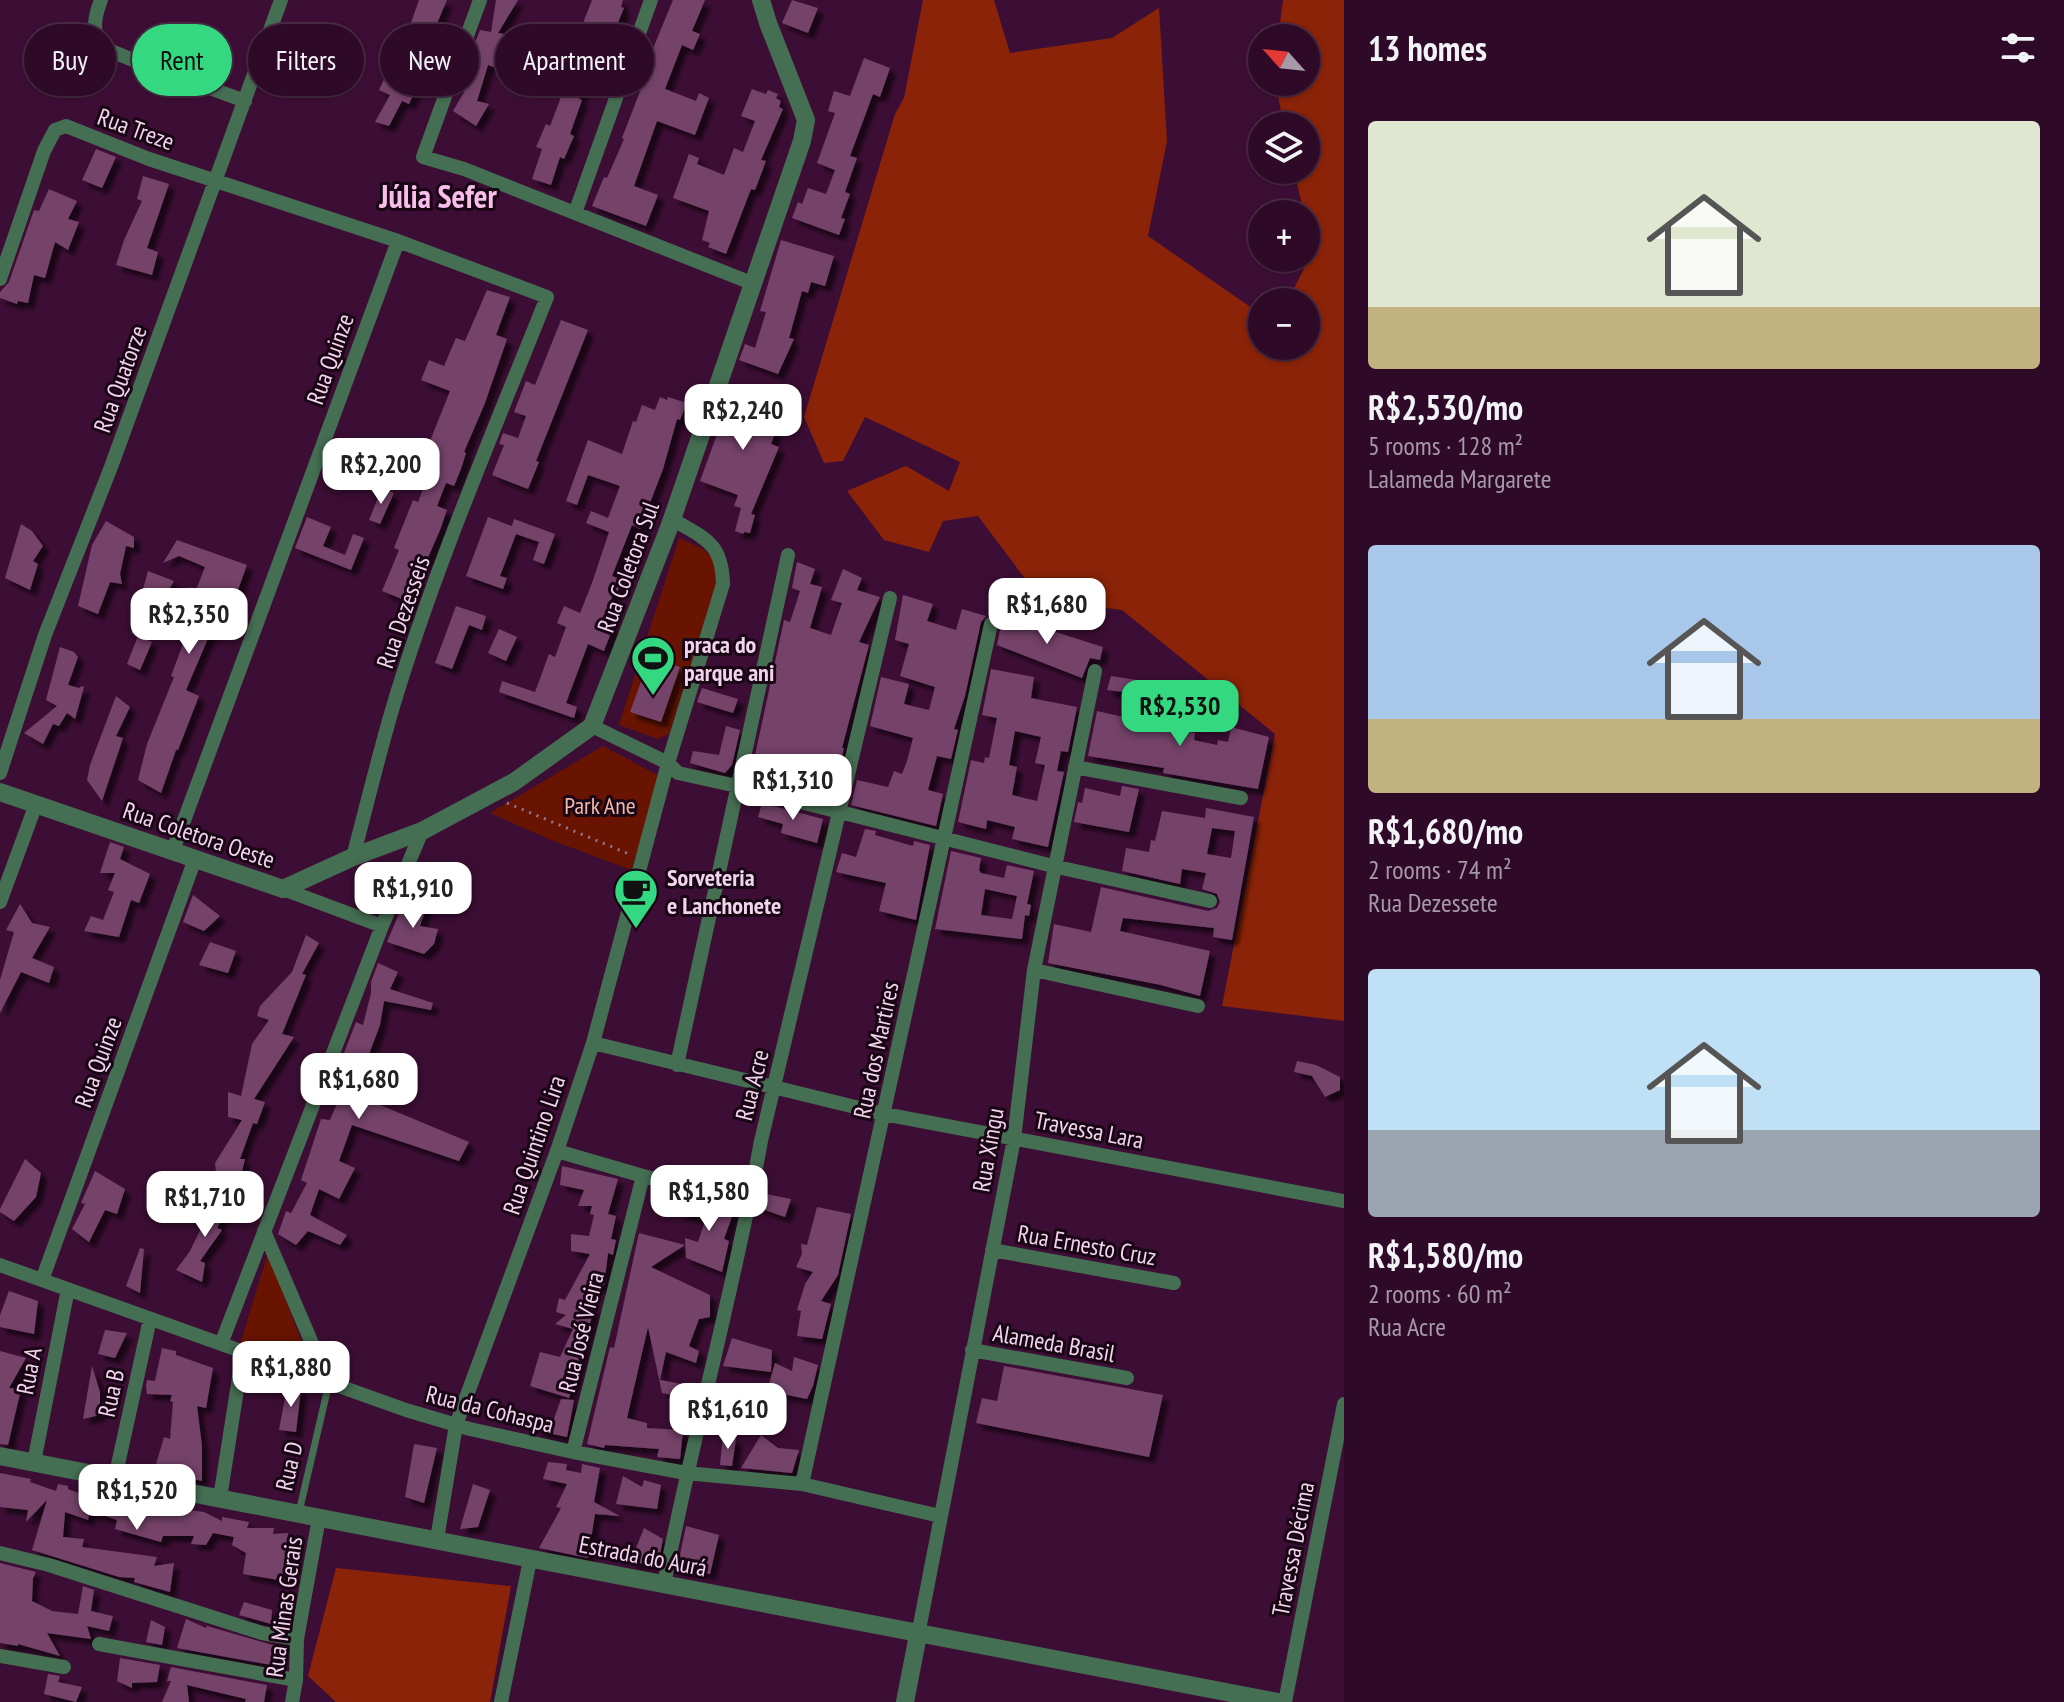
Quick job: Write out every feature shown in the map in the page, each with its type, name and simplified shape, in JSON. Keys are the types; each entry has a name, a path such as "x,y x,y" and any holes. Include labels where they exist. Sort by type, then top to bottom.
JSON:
{"street":[{"path":"101,0 94,19 99,46 245,101"},
{"name":"Rua Quatorze","path":"0,773 45,635 111,467 281,0"},
{"path":"480,0 423,157 464,169 754,284"},
{"path":"575,213 651,0"},
{"name":"Rua Coletora Sul","path":"592,726 672,519 802,141 806,120 761,0"},
{"name":"Rua Treze","path":"0,279 44,151 55,130 66,126 149,159 217,180"},
{"path":"217,180 398,241"},
{"name":"Rua Dezesseis","path":"353,857 393,708 422,623 463,508 547,297 398,241"},
{"name":"Rua Quinze","path":"172,853 398,241"},
{"name":"Rua Quintino Lira","path":"437,1539 456,1425 557,1151 593,1043 668,763 723,584 722,564 711,542 672,519"},
{"path":"677,1065 788,555"},
{"name":"Rua Acre","path":"664,1584 686,1473 890,598"},
{"name":"Rua dos Martires","path":"802,1484 991,624"},
{"name":"Rua Xingu","path":"918,1635 940,1516 972,1389 972,1350 1014,1139 1034,970 1095,671"},
{"path":"283,889 353,857 422,831 514,782 592,726 668,763 678,773 1053,866 1210,901"},
{"path":"1075,767 1241,798"},
{"name":"Rua Coletora Oeste","path":"0,792 382,926"},
{"path":"0,902 36,804"},
{"path":"221,1344 382,926 422,831"},
{"name":"Rua Quinze","path":"42,1280 195,859"},
{"path":"1034,970 1198,1006"},
{"name":"Travessa Lara","path":"593,1043 884,1114 1344,1201"},
{"path":"557,1151 643,1176 750,1201"},
{"name":"Rua José Vieira","path":"573,1452 643,1176"},
{"path":"264,1231 329,1383"},
{"name":"Rua Ernesto Cruz","path":"992,1250 1174,1283"},
{"name":"Rua da Cohaspa","path":"0,1265 329,1383 456,1425 573,1452 686,1473 802,1484 940,1516"},
{"name":"Rua A","path":"34,1462 68,1289"},
{"name":"Rua B","path":"115,1478 150,1319"},
{"name":"Alameda Brasil","path":"972,1350 1127,1378"},
{"path":"220,1498 243,1352"},
{"name":"Travessa Décima","path":"1285,1702 1344,1404"},
{"name":"Estrada do Aurá","path":"0,1456 1278,1702"},
{"name":"Rua Minas Gerais","path":"292,1702 297,1639 319,1518"},
{"path":"0,1553 49,1565 262,1633 297,1639"},
{"path":"501,1702 530,1560"},
{"path":"905,1702 918,1635"},
{"path":"99,1644 296,1680"},
{"path":"0,1656 64,1667"}],"lane":[{"name":"Rua D","path":"299,1512 329,1383"}],"path":[{"path":"489,795 642,860"}],"green space":[{"path":"679,538 701,548 715,559 718,578 669,734 658,739 619,725"},
{"name":"Park Ane","path":"603,746 661,777 631,870 490,813"},
{"path":"268,1253 311,1367 240,1344"}],"shaded area":[{"path":"923,0 994,0 1010,53 1112,38 1159,8 1167,141 1148,236 1248,305 1248,360 1320,360 1320,288 1294,288 1302,272 1320,272 1320,200 1301,200 1297,184 1320,184 1320,112 1281,112 1278,96 1320,96 1320,24 1280,24 1283,0 1344,0 1344,1021 1222,1006 1275,734 1122,610 1041,600 978,516 943,521 929,552 884,540 847,491 906,466 949,491 960,462 865,417 843,461 824,463 804,417 895,114 904,98"},
{"path":"336,1568 511,1586 490,1702 336,1702 308,1676"}],"building":[{"path":"419,0 447,0 437,24 411,24"},
{"path":"496,0 518,0 503,24 495,24 495,68 488,65 479,94 479,33 480,30 491,32"},
{"path":"592,0 623,0 621,7 624,8 617,24 583,24"},
{"path":"673,0 705,0 692,31 700,34 693,50 682,45 665,89 696,101 699,93 709,98 695,135 657,121 634,186 658,195 646,226 592,206 624,139 638,96 654,96 654,46"},
{"path":"792,0 818,8 808,33 782,23"},
{"path":"864,58 890,68 880,97 873,94 850,156 857,158 845,192 850,194 841,218 845,219 839,235 792,218 808,188 826,194 835,170 817,163 835,113 828,111 834,91 850,96"},
{"path":"752,89 778,94 776,98 781,101 779,107 783,109 761,160 766,161 755,190 751,189 726,254 708,247 710,243 702,240 709,211 673,198 689,154 699,158 697,164 724,175 734,148 743,152 755,121 741,116"},
{"path":"389,96 413,96 409,104 402,101 389,126 375,122"},
{"path":"462,96 479,96 477,101 489,104 476,126 453,111"},
{"path":"561,96 580,96 582,100 570,134 574,136 564,159 560,157 551,185 532,179 542,149 536,147 546,124 550,126"},
{"path":"96,149 116,157 102,188 82,180"},
{"path":"143,176 169,184 147,248 158,252 152,275 116,265 142,201 137,199"},
{"path":"49,189 77,201 68,219 79,222 68,250 55,242 45,278 34,275 28,303 18,301 17,304 0,298 0,292 9,282 34,210 39,211"},
{"path":"781,240 834,256 825,286 811,282 808,293 802,291 789,338 794,339 778,374 739,360 745,344 755,348 766,312 760,311"},
{"path":"487,290 510,297 496,335 507,339 454,486 446,483 437,506 447,510 440,530 426,562 418,558 402,599 382,591 399,550 394,548 413,500 418,502 430,471 426,470 428,465 408,457 412,446 426,451 450,391 421,380 429,360 444,366 456,338 465,341"},
{"path":"561,320 588,330 536,461 539,462 528,489 492,475 504,445 499,444 503,433 518,438 526,416 514,412 526,381 535,385"},
{"path":"735,385 778,401 769,429 776,431 771,444 779,447 751,514 755,515 750,533 743,534 735,531 741,508 734,506 738,495 700,481"},
{"path":"660,397 687,403 680,420 677,419 663,469 640,529 632,525 612,576 622,580 602,622 613,627 604,651 588,644 566,703 577,707 574,718 499,692 502,681 535,692 549,654 555,657 566,627 557,623 564,606 580,613 592,583 609,532 586,523 591,511 608,518 620,486 588,475 577,505 566,501 588,440 622,454 642,405 655,410"},
{"path":"382,488 394,493 380,524 369,520"},
{"path":"307,517 331,527 323,546 345,555 353,534 364,538 351,570 295,548"},
{"path":"488,517 512,526 514,519 555,534 544,564 533,560 539,542 516,534 500,576 507,578 503,589 466,576"},
{"path":"106,521 134,537 134,548 126,546 120,574 122,584 110,582 98,614 78,606 92,545"},
{"path":"21,524 32,531 43,546 33,561 38,564 30,590 5,578"},
{"path":"177,540 247,565 235,598 231,596 219,624 215,622 186,690 199,696 161,793 138,780 147,744 174,677 171,676 194,615 184,612 190,587 196,590 205,567 179,556 163,563"},
{"path":"797,562 815,569 810,584 822,587 810,628 831,635 842,603 831,600 843,569 862,578 857,590 880,597 859,642 869,645 836,781 833,781 827,799 750,779 784,620 790,622 800,591 792,588"},
{"path":"148,571 174,581 163,600 153,598 137,636 131,633"},
{"path":"903,595 933,604 927,621 956,630 962,609 986,616 981,622 965,696 954,729 958,730 951,759 937,756 928,790 943,794 936,826 851,805 857,780 888,787 894,771 902,774 913,738 870,726 881,677 909,684 904,704 929,710 935,687 900,676 909,644 895,640"},
{"path":"456,606 486,616 482,630 469,625 452,669 435,663"},
{"path":"999,614 1103,647 1100,660 1090,658 1082,678 997,645 1001,625"},
{"path":"499,629 517,637 506,661 488,653"},
{"path":"138,636 152,642 140,670 127,664"},
{"path":"60,647 74,652 78,657 68,685 84,687 75,719 67,713 59,726 53,724 43,744 24,733 57,706 46,700"},
{"path":"650,657 680,667 661,722 630,712"},
{"path":"991,669 1034,677 1031,698 1077,707 1068,752 1061,751 1057,771 1064,772 1048,847 1012,839 1015,827 987,820 986,829 958,822 971,760 984,763 985,757 989,758 997,718 982,715","holes":["1015,731 1041,737 1035,763 1045,765 1037,801 1012,795 1017,767 1009,765"]},
{"path":"1111,676 1143,681 1140,694 1107,690"},
{"path":"702,688 738,699 733,713 697,702"},
{"path":"1176,694 1190,697 1184,731 1195,733 1194,740 1217,745 1218,740 1228,742 1231,727 1269,737 1258,789 1163,773 1164,768 1088,756 1097,711 1150,723 1151,717 1172,721"},
{"path":"116,696 130,707 116,736 123,738 102,801 87,780"},
{"path":"726,726 740,730 732,765 725,773 690,763 693,751 719,755"},
{"path":"1122,786 1139,789 1129,832 1074,822 1085,788 1120,796"},
{"path":"762,803 823,819 817,843 781,833 783,824 758,817"},
{"path":"1206,808 1254,817 1232,940 1213,937 1214,928 1123,918 1120,931 1210,951 1200,996 1161,985 1048,963 1054,924 1091,932 1101,887 1208,911 1217,908 1220,902 1217,894 1202,889 1206,873 1182,869 1180,884 1122,871 1126,848 1149,852 1162,811 1205,818","holes":["1212,828 1235,831 1231,858 1207,854"]},
{"path":"865,829 913,846 914,841 930,845 916,920 879,911 886,883 836,872 842,853 856,857"},
{"path":"110,842 124,847 120,859 150,874 139,903 131,900 119,937 84,931 91,916 103,920 114,892 108,890 115,873 100,873"},
{"path":"951,851 981,858 981,873 1004,878 1007,865 1034,871 1027,904 1031,905 1029,916 1025,915 1022,939 935,929","holes":["985,889 1017,896 1012,919 981,915"]},
{"path":"193,895 220,916 204,931 183,922"},
{"path":"404,902 427,905 420,926 438,929 434,944 424,954 387,942"},
{"path":"20,904 32,923 50,927 32,958 54,967 49,983 21,972 0,1013 0,980 14,932 6,930"},
{"path":"306,935 319,943 302,974 306,975 282,1034 294,1037 254,1099 265,1102 257,1124 253,1123 240,1159 245,1159 238,1188 218,1191 215,1163 242,1120 228,1117 228,1092 241,1096 252,1044 269,1020 257,1016 260,1006 292,972"},
{"path":"210,942 236,951 228,973 199,965"},
{"path":"378,963 398,972 390,989 433,1003 431,1010 384,1001 380,1025 366,1062 356,1057 361,1097 469,1142 459,1161 352,1125 339,1161 355,1168 339,1199 319,1189 310,1215 347,1235 340,1245 308,1231 296,1245 278,1234 286,1211 291,1213 307,1183 301,1180 321,1119 330,1120 345,1085 333,1081 356,1022 363,1025"},
{"path":"1297,1061 1316,1065 1340,1077 1340,1090 1325,1097 1312,1076 1294,1072"},
{"path":"25,1159 41,1173 36,1197 14,1221 0,1209"},
{"path":"562,1166 618,1179 608,1214 616,1216 611,1239 616,1240 613,1255 608,1253 604,1286 593,1288 587,1307 594,1309 569,1398 530,1386 540,1352 560,1357 573,1329 555,1324 566,1315 556,1312 559,1298 565,1300 590,1254 571,1251 571,1234 589,1236 594,1215 590,1214 592,1206 578,1206 584,1190 560,1185"},
{"path":"95,1171 125,1189 117,1214 105,1210 89,1242 72,1229 85,1204 81,1203"},
{"path":"218,1191 230,1203 217,1228 222,1230 200,1261 205,1263 202,1282 176,1270 190,1251 208,1214 205,1212"},
{"path":"761,1193 791,1199 785,1217 759,1208"},
{"path":"689,1197 735,1208 724,1239 729,1241 722,1272 686,1258 685,1238 698,1242 706,1218 679,1214"},
{"path":"817,1207 851,1214 838,1275 821,1301 831,1304 822,1339 797,1336 801,1311 797,1310 805,1284 813,1272 796,1267 802,1254 801,1244 807,1245"},
{"path":"639,1233 685,1245 651,1267 710,1295 710,1317 699,1319 689,1346 699,1351 696,1363 666,1352 660,1380 693,1386 691,1399 662,1393 648,1327 627,1418 647,1423 647,1428 683,1430 680,1459 657,1457 659,1449 605,1445 604,1448 587,1444 610,1347 614,1348"},
{"path":"140,1248 144,1249 140,1293 126,1286"},
{"path":"9,1291 38,1301 34,1334 0,1327 0,1315"},
{"path":"105,1330 127,1333 115,1358 98,1354"},
{"path":"732,1338 772,1350 771,1372 723,1366"},
{"path":"162,1348 213,1368 206,1408 197,1406 202,1481 154,1471 164,1437 170,1439 173,1402 170,1401 172,1395 147,1394 147,1380 155,1381"},
{"path":"0,1351 26,1358 9,1388 21,1389 8,1445 0,1444"},
{"path":"794,1357 818,1365 807,1399 767,1391 775,1363 792,1371"},
{"path":"92,1366 100,1392 100,1415 83,1419"},
{"path":"1004,1366 1163,1395 1149,1457 976,1423 982,1398 997,1401"},
{"path":"288,1382 301,1390 296,1432 279,1430"},
{"path":"561,1399 574,1400 567,1437 538,1431 538,1418 554,1419"},
{"path":"723,1434 736,1439 732,1466 720,1465"},
{"path":"761,1435 778,1448 799,1450 792,1473 741,1468"},
{"path":"414,1444 437,1448 424,1503 405,1497"},
{"path":"548,1462 567,1464 566,1470 581,1473 582,1464 600,1468 594,1502 620,1516 595,1514 588,1558 539,1548 561,1508 556,1507 567,1484 543,1479"},
{"path":"0,1473 31,1479 30,1482 56,1491 58,1484 68,1486 68,1489 107,1504 109,1499 123,1501 124,1497 149,1501 159,1506 204,1512 222,1521 222,1517 249,1522 247,1528 274,1528 273,1534 288,1533 284,1581 243,1574 246,1553 232,1545 234,1537 213,1533 206,1545 191,1544 194,1536 163,1536 161,1542 115,1529 117,1520 90,1511 88,1520 65,1512 63,1537 84,1539 82,1547 157,1557 154,1566 174,1563 170,1592 134,1582 135,1578 119,1577 32,1550 47,1500 26,1522 28,1510 0,1507"},
{"path":"623,1476 642,1487 644,1480 661,1485 657,1509 616,1504"},
{"path":"473,1484 490,1490 478,1527 460,1529"},
{"path":"686,1526 719,1535 710,1574 677,1569"},
{"path":"644,1528 663,1539 658,1564 630,1563"},
{"path":"0,1563 36,1572 32,1601 52,1611 78,1614 83,1586 94,1590 91,1611 113,1616 109,1631 87,1626 91,1639 47,1633 60,1656 18,1644 0,1643"},
{"path":"244,1602 272,1610 271,1624 239,1615"},
{"path":"186,1619 206,1628 276,1646 271,1665 177,1648"},
{"path":"151,1620 165,1627 162,1645 146,1642"},
{"path":"120,1658 160,1665 157,1682 132,1683 132,1688 117,1681"},
{"path":"171,1667 267,1685 264,1702 245,1702 246,1699 187,1685 189,1702 162,1702 171,1681 167,1681"},
{"path":"48,1674 60,1676 58,1682 82,1687 76,1702 44,1694"}],"place":[{"name":"praca do parque ani","path":"653,697"},
{"name":"Sorveteria e Lanchonete","path":"636,930"}],"district":[{"name":"Júlia Sefer","path":"438,196"}]}
